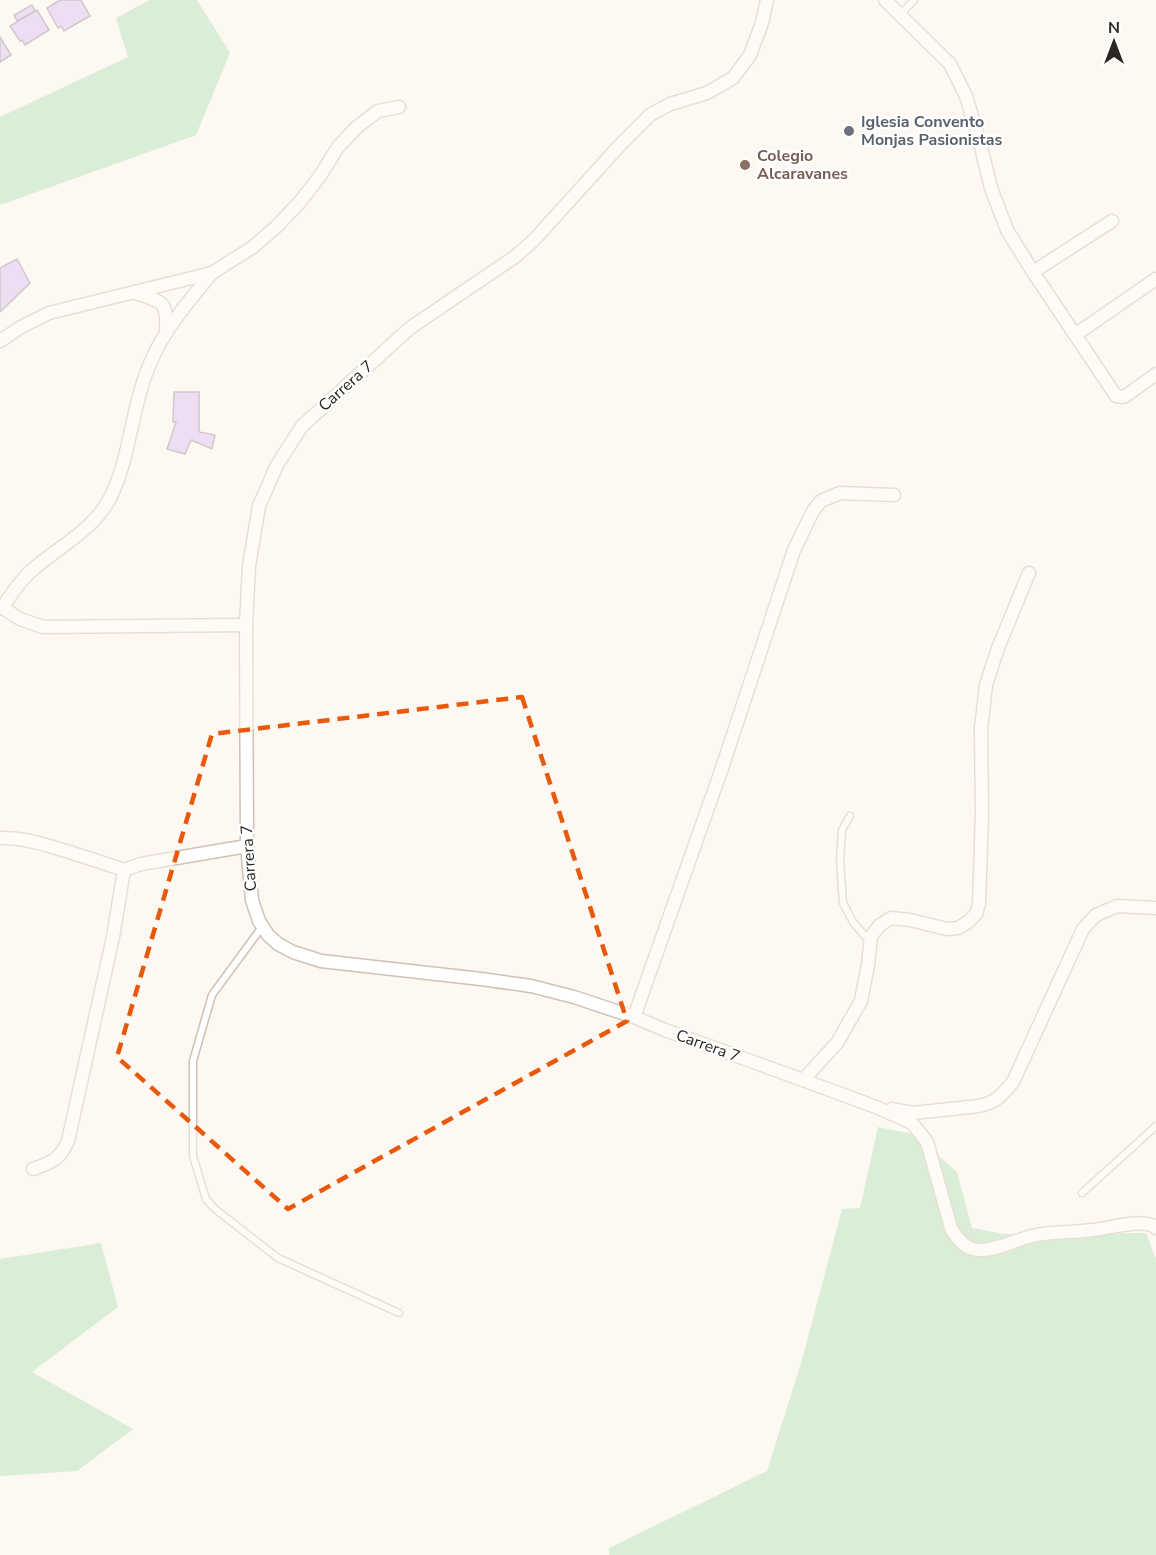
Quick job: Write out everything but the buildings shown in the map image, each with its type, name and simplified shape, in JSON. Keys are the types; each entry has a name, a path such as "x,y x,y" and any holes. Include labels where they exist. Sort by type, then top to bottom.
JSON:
{"street":[{"name":"Carrera 7","path":"767,0 762,23 750,55 733,78 707,93 670,104 650,115 534,240 516,256 411,328 302,426 276,465 259,506 249,566 246,625 247,846 252,900 259,921 268,935 278,944 293,952 321,961 531,986 574,997 876,1107 912,1123 927,1142 951,1228 963,1245 987,1250 1033,1236 1055,1233 1139,1224 1150,1224 1156,1228"},
{"path":"885,0 950,64 966,96 991,188 1007,230 1116,396 1119,398 1128,394 1156,374"},
{"path":"0,341 21,327 49,314 212,273 253,247 276,227 299,203 320,176 338,147 357,127 378,111 399,107"},
{"path":"1033,272 1112,221"},
{"path":"212,273 185,306 152,359 134,412 129,440 112,495 99,515 84,530 29,573 1,607 20,619 43,627 246,625"},
{"path":"1075,335 1156,279"},
{"path":"136,293 159,301 167,311 166,334"},
{"path":"634,1017 721,771 795,550 813,511 821,501 840,493 894,495"},
{"path":"803,1080 837,1043 861,1001 871,936 880,925 891,918 947,929 958,928 976,914 979,904 982,814 981,729 986,685 998,648 1029,573"},
{"path":"0,838 13,837 49,846 124,870 141,864 247,846"},
{"path":"33,1169 48,1164 62,1153 68,1141 113,937 124,870"},
{"path":"876,1107 913,1113 979,1106 998,1099 1013,1082 1083,929 1096,915 1118,906 1156,908"}],"lane":[{"path":"900,15 914,0"},
{"path":"850,816 842,830 840,860 843,903 853,922 870,943"},
{"path":"262,927 212,995 193,1061 193,1156 206,1198 214,1209 278,1258 399,1313"},
{"path":"1082,1193 1156,1126"}],"highlighted area":[{"path":"522,697 627,1021 288,1209 117,1057 212,734"}],"green space":[{"path":"150,0 197,0 230,53 196,135 0,205 0,117 128,57 116,18"},
{"path":"878,1127 913,1134 957,1172 972,1228 1004,1234 1146,1233 1156,1259 1156,1555 609,1555 609,1548 767,1471 802,1360 842,1209 860,1208"},
{"path":"101,1243 118,1307 32,1372 133,1429 77,1471 0,1476 0,1259"}],"place":[{"name":"Iglesia Convento Monjas Pasionistas","path":"849,131"},
{"name":"Colegio Alcaravanes","path":"745,165"}]}
